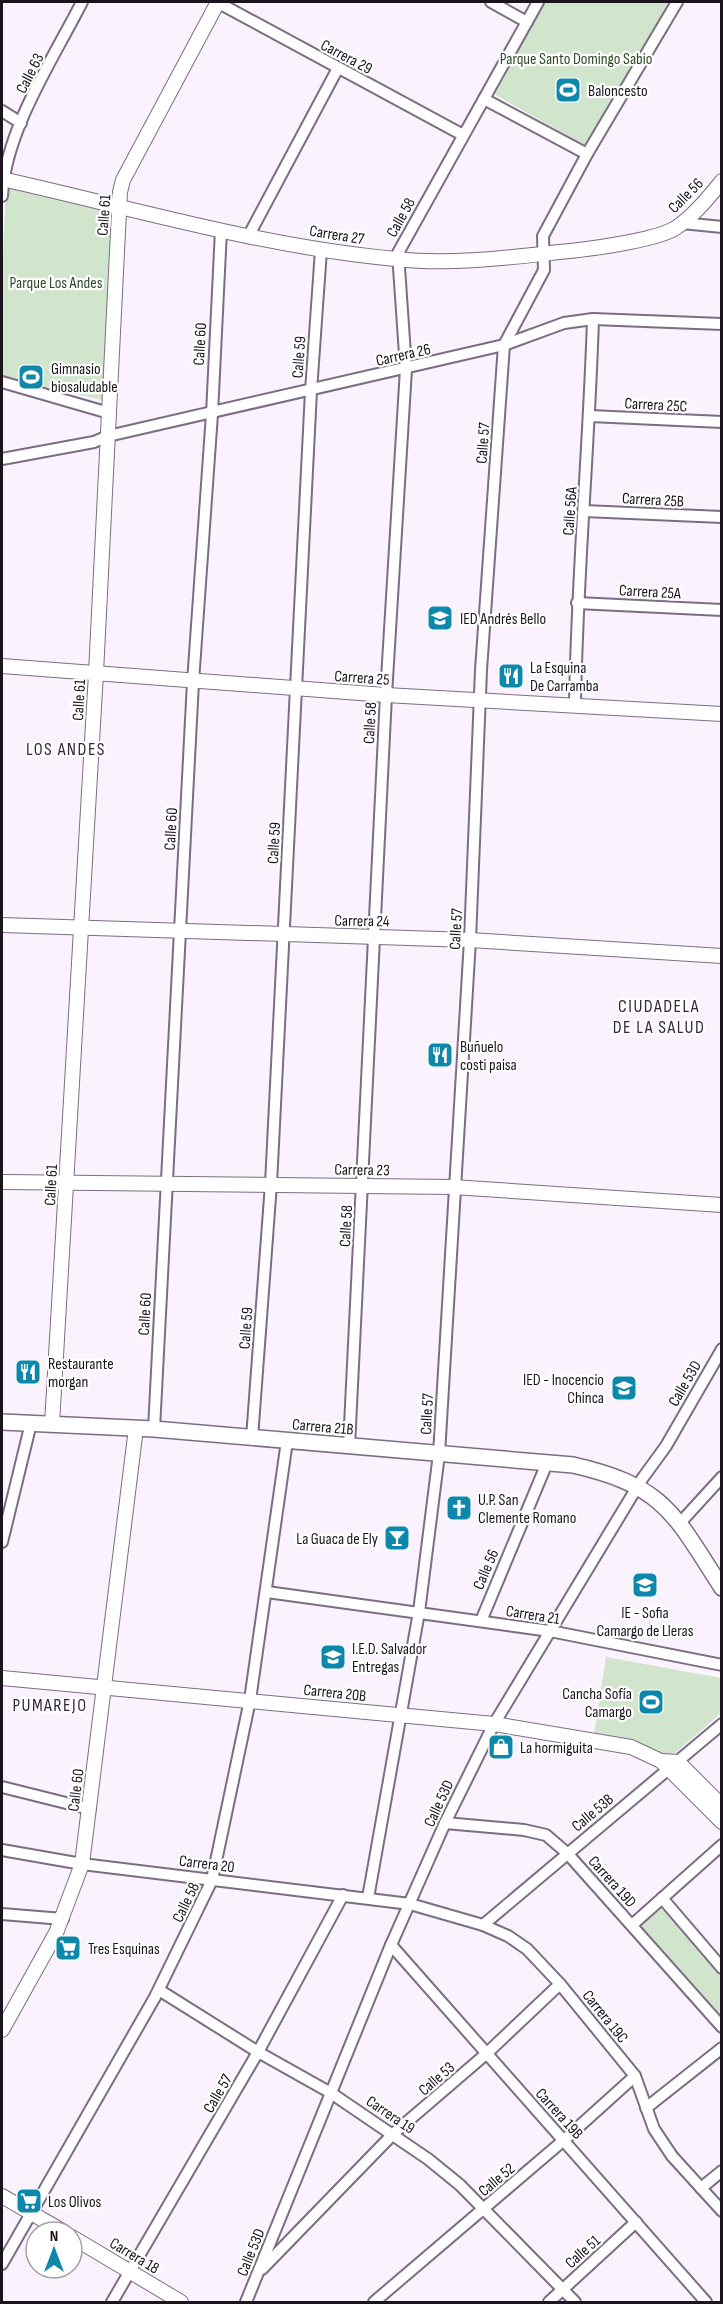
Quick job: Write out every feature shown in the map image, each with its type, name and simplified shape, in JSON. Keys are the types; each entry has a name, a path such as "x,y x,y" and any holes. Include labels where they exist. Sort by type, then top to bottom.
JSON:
{"main road":[{"name":"Carrera 21B","path":"2,1422 154,1429 547,1463 597,1471 638,1486 656,1498 680,1523 722,1588"}],"street":[{"name":"Calle 63","path":"2,196 2,179 21,123 82,2"},
{"name":"Carrera 29","path":"218,2 463,135"},
{"name":"Calle 61","path":"52,1424 96,673 119,205 123,180 218,2"},
{"path":"491,2 527,22"},
{"name":"Calle 58","path":"349,1446 386,695 406,369 398,260 400,246 538,2"},
{"name":"Calle 57","path":"369,1898 419,1612 439,1454 453,1187 470,940 480,700 504,345 541,277 546,263 543,237 587,154 677,2"},
{"path":"249,235 338,68"},
{"path":"484,99 587,154"},
{"path":"2,111 21,123"},
{"name":"Carrera 27","path":"2,179 221,230 321,250 398,260 448,261 596,249 677,227 722,227"},
{"name":"Calle 56","path":"677,227 722,181"},
{"name":"Calle 60","path":"154,1429 182,930 193,682 212,414 221,230"},
{"name":"Calle 59","path":"252,1438 271,1184 310,391 321,250"},
{"name":"Carrera 26","path":"2,459 94,442 108,436 406,369 504,345 564,323 593,319 722,324"},
{"name":"Calle 56A","path":"575,704 577,603 590,416 593,319"},
{"path":"2,382 109,413"},
{"name":"Carrera 25C","path":"590,416 722,422"},
{"name":"Carrera 25B","path":"584,511 722,517"},
{"name":"Carrera 25A","path":"577,603 722,610"},
{"name":"Carrera 25","path":"2,666 386,695 722,714"},
{"name":"Carrera 24","path":"2,925 470,940 722,956"},
{"name":"Carrera 23","path":"2,1182 453,1187 722,1205"},
{"name":"Calle 53D","path":"246,2302 391,1945 445,1823 494,1724 638,1486 666,1446 722,1349"},
{"path":"2,1542 31,1423"},
{"name":"Calle 60","path":"2,2030 63,1919 82,1864 136,1428"},
{"name":"Calle 58","path":"2,2264 159,1990 212,1880 250,1700 288,1441"},
{"name":"Calle 56","path":"481,1621 547,1463"},
{"path":"680,1523 722,1477"},
{"name":"Carrera 21","path":"267,1592 550,1631 722,1665"},
{"name":"Carrera 20B","path":"2,1678 494,1724 632,1747 668,1764"},
{"name":"Calle 53B","path":"483,1925 668,1764 722,1724"},
{"path":"668,1764 722,1806"},
{"path":"668,1764 722,1822"},
{"path":"2,1787 90,1809"},
{"name":"Carrera 19D","path":"445,1823 524,1830 546,1835 567,1853 722,2027"},
{"path":"632,1925 722,1845"},
{"name":"Carrera 20","path":"2,1850 82,1864 410,1904"},
{"name":"Calle 57","path":"112,2302 258,2052 343,1895"},
{"path":"662,1898 722,1968"},
{"name":"Carrera 19C","path":"410,1904 483,1925 508,1936 527,1949 560,1984 635,2076 654,2129 672,2156 722,2211"},
{"path":"2,1914 63,1919"},
{"name":"Carrera 19B","path":"391,1945 706,2302"},
{"name":"Calle 53","path":"258,2274 394,2133 486,2054 560,1984"},
{"name":"Carrera 19","path":"159,1990 394,2133 460,2185 575,2302"},
{"path":"646,2108 722,2048"},
{"name":"Calle 52","path":"374,2302 564,2140 635,2076"},
{"path":"702,2188 722,2171"},
{"path":"2,2196 43,2220"},
{"name":"Calle 51","path":"549,2302 636,2222"},
{"name":"Carrera 18","path":"84,2243 181,2302"}],"green space":[{"name":"Parque Santo Domingo Sabio","path":"545,2 669,2 588,147 494,94"},
{"name":"Parque Los Andes","path":"6,187 115,211 106,401 2,377 2,279"},
{"name":"Cancha Sofía Camargo","path":"606,1657 721,1678 721,1713 667,1760 594,1734"},
{"path":"661,1908 721,1976 721,2020 638,1926"}],"place":[{"name":"Baloncesto","path":"568,90"},
{"name":"Gimnasio biosaludable","path":"31,377"},
{"name":"IED Andrés Bello","path":"440,618"},
{"name":"La Esquina De Carramba","path":"511,676"},
{"name":"Buñuelo costi paisa","path":"440,1055"},
{"name":"Restaurante morgan","path":"28,1372"},
{"name":"IED - Inocencio Chinca","path":"624,1388"},
{"name":"U.P. San Clemente Romano","path":"459,1508"},
{"name":"La Guaca de Ely","path":"397,1538"},
{"name":"IE - Sofia Camargo de Lleras","path":"645,1585"},
{"name":"I.E.D. Salvador Entregas","path":"333,1657"},
{"name":"Cancha Sofía Camargo","path":"651,1702"},
{"name":"La hormiguita","path":"501,1747"},
{"name":"Tres Esquinas","path":"68,1948"},
{"name":"Los Olivos","path":"29,2201"}],"district":[{"name":"LOS ANDES","path":"66,749"},
{"name":"CIUDADELA DE LA SALUD","path":"659,1016"},
{"name":"PUMAREJO","path":"50,1705"}]}
